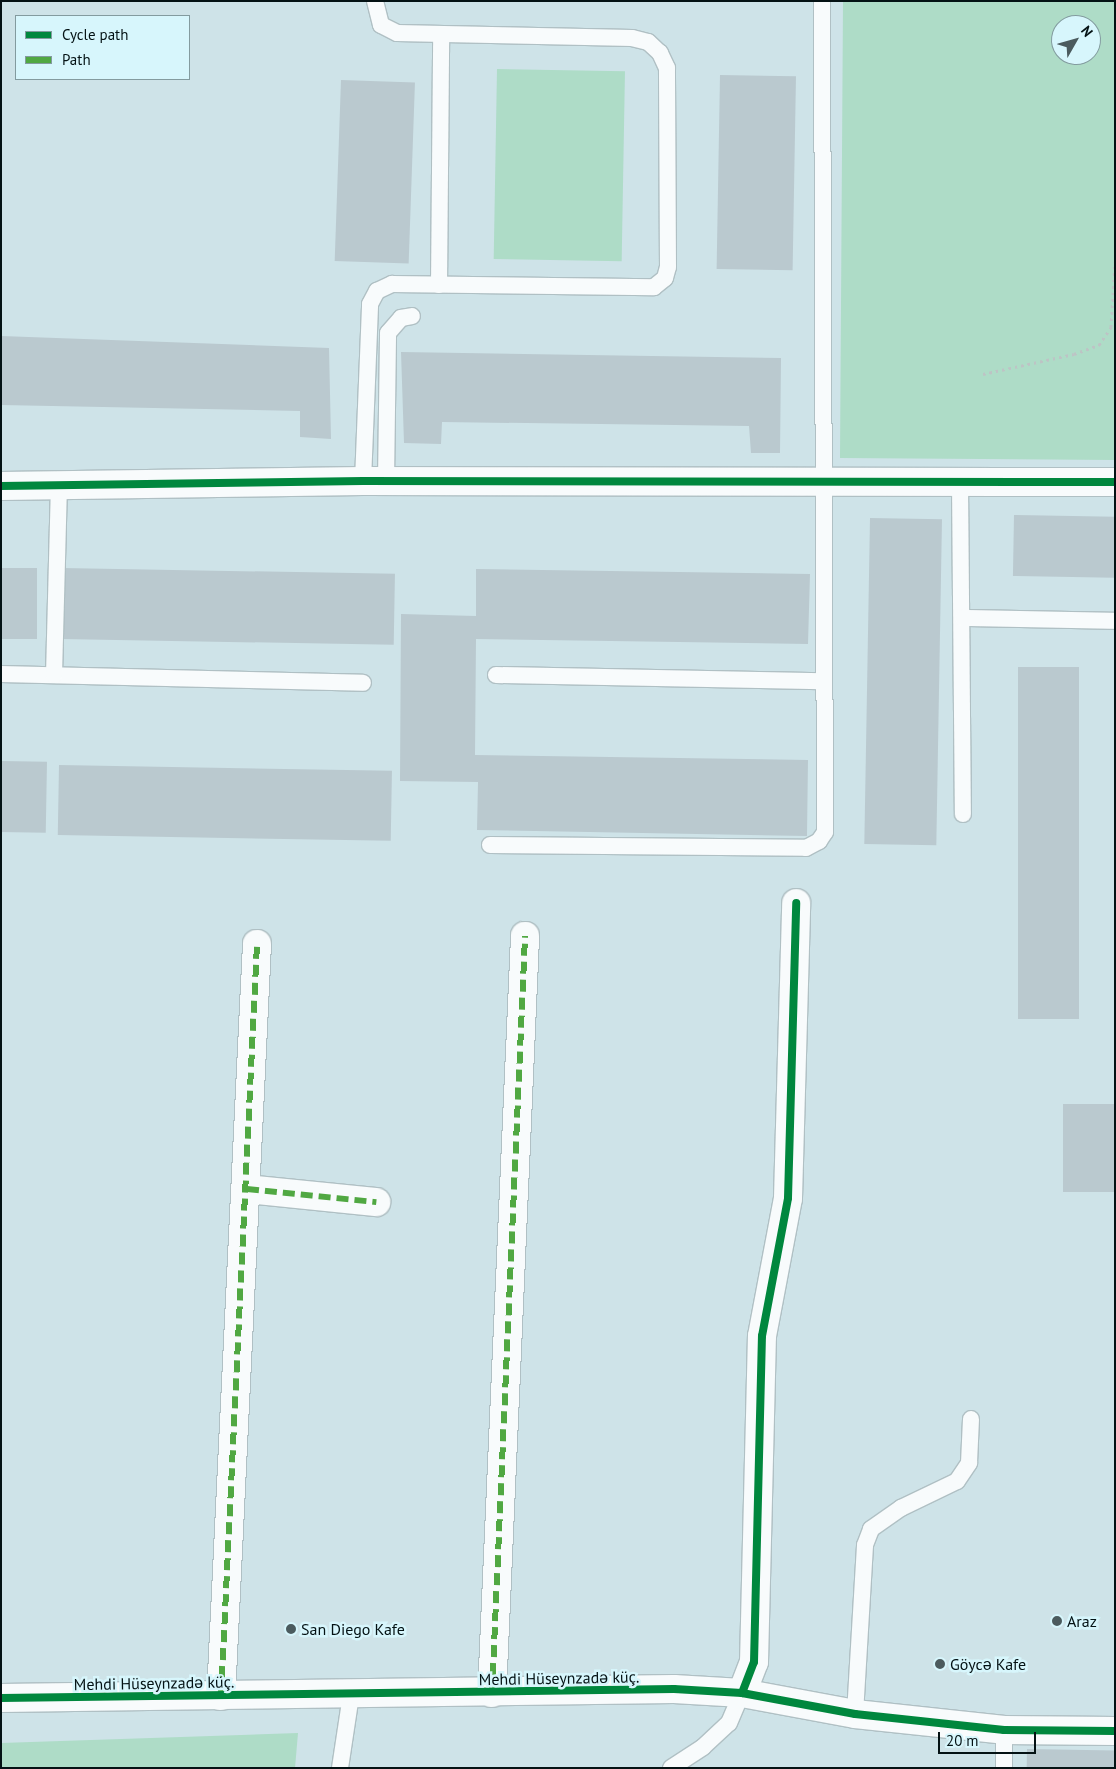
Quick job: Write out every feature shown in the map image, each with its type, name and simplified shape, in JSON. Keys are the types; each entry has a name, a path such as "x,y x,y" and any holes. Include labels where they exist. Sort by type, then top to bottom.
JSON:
{"street":[{"path":"1,486 374,481 824,484 1115,482"},
{"path":"742,1694 754,1662 762,1336 788,1198 796,903"},
{"path":"492,1693 525,936"},
{"path":"221,1696 247,1189 256,944"},
{"path":"247,1189 376,1202"},
{"name":"Mehdi Hüseynzadə küç.","path":"1,1698 352,1695 674,1689 742,1694 855,1714 1004,1730 1115,1731"}],"lane":[{"path":"374,481 370,304 377,290 392,284 654,286 665,278 668,267 667,68 660,53 648,42 632,38 397,34 381,25 375,1"},
{"path":"490,845 806,848 819,841 825,832 822,1"},
{"path":"440,285 441,36"},
{"path":"374,481 388,333 401,318 412,316"},
{"path":"960,484 963,618 963,814"},
{"path":"54,675 59,485"},
{"path":"963,618 1115,621"},
{"path":"1,674 363,683"},
{"path":"496,676 823,681"},
{"path":"855,1714 865,1545 871,1528 901,1508 957,1481 969,1463 971,1419"},
{"path":"671,1768 703,1748 729,1723 742,1694"},
{"path":"340,1768 352,1695"},
{"path":"1004,1730 1004,1768"}],"path":[{"path":"983,374 1074,354 1099,345 1110,327 1115,262"}],"green space":[{"path":"843,1 1115,1 1115,460 840,458"},
{"path":"497,69 625,71 622,261 494,259"},
{"path":"298,1733 295,1768 1,1768 1,1743"}],"building":[{"path":"720,75 796,76 793,270 717,269"},
{"path":"341,80 415,83 409,263 335,261"},
{"path":"1,336 329,348 331,439 300,437 300,411 1,405"},
{"path":"401,352 781,358 780,453 751,453 749,426 442,422 441,444 404,443"},
{"path":"1014,515 1115,517 1114,578 1013,576"},
{"path":"870,518 942,519 936,845 864,844"},
{"path":"1,568 37,568 37,639 1,639"},
{"path":"62,568 395,574 394,645 61,639"},
{"path":"476,569 810,574 808,644 476,639 475,755 808,760 807,836 477,830 478,782 400,781 401,614 476,616"},
{"path":"1018,667 1079,667 1079,1019 1018,1019"},
{"path":"1,761 47,762 46,833 1,832"},
{"path":"59,765 392,771 391,841 58,835"},
{"path":"1063,1104 1115,1104 1115,1192 1063,1192"},
{"path":"1027,1749 1115,1751 1115,1768 1027,1768"}],"marked path":[{"path":"492,1693 525,936"},
{"path":"221,1696 257,944"},
{"path":"247,1189 376,1202"}],"cycle path":[{"path":"1,486 363,481 1115,482"},
{"path":"742,1693 754,1662 762,1336 788,1198 796,903"},
{"path":"1,1698 674,1689 742,1693 855,1714 1004,1730 1115,1731"}],"place":[{"name":"Araz","path":"1057,1621"},
{"name":"San Diego Kafe","path":"291,1629"},
{"name":"Göycə Kafe","path":"940,1664"}]}
